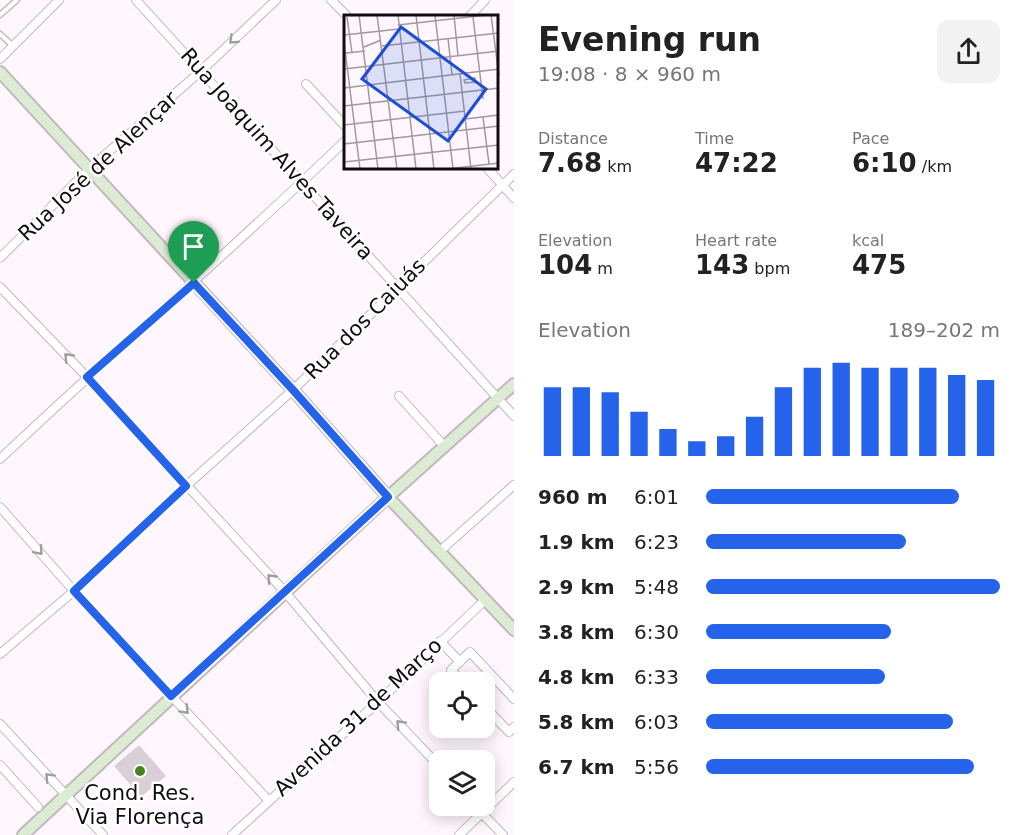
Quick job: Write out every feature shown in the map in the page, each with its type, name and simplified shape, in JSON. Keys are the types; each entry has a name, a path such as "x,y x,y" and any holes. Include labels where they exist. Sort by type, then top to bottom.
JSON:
{"street":[{"path":"0,59 59,0"},
{"name":"Rua Joaquim Alves Taveira","path":"136,0 514,416"},
{"name":"Rua José de Alençar","path":"0,258 89,170 201,71 276,0"},
{"path":"332,0 346,15"},
{"path":"471,15 485,0"},
{"path":"0,72 293,390 388,497 514,630"},
{"path":"306,84 344,125"},
{"path":"0,459 87,377 194,283 344,142"},
{"path":"489,170 514,198"},
{"name":"Rua dos Caiuás","path":"0,654 74,591 293,390 514,174"},
{"path":"0,287 87,377 285,592 378,702 429,755"},
{"path":"22,835 388,497 514,384"},
{"path":"399,396 445,447"},
{"path":"440,551 514,485"},
{"path":"0,507 74,591 269,801"},
{"name":"Avenida 31 de Março","path":"232,835 378,702 485,600"},
{"path":"440,641 460,662"},
{"path":"453,672 451,670 470,652 514,699"},
{"path":"495,717 509,732 514,727"},
{"path":"2,729 103,835"},
{"path":"0,765 38,807"},
{"path":"495,800 514,782"},
{"path":"459,835 479,816"},
{"path":"485,816 503,835"}],"lane":[{"path":"0,15 17,0"},
{"path":"0,34 13,46"}],"building":[{"name":"Cond. Res. Via Florença","path":"139,745 166,776 141,797 114,766"}],"place":[{"name":"Cond. Res. Via Florença","path":"140,771"}],"route":[{"path":"194,283 388,497 171,696 74,591 186,486 87,377 194,283"}]}
